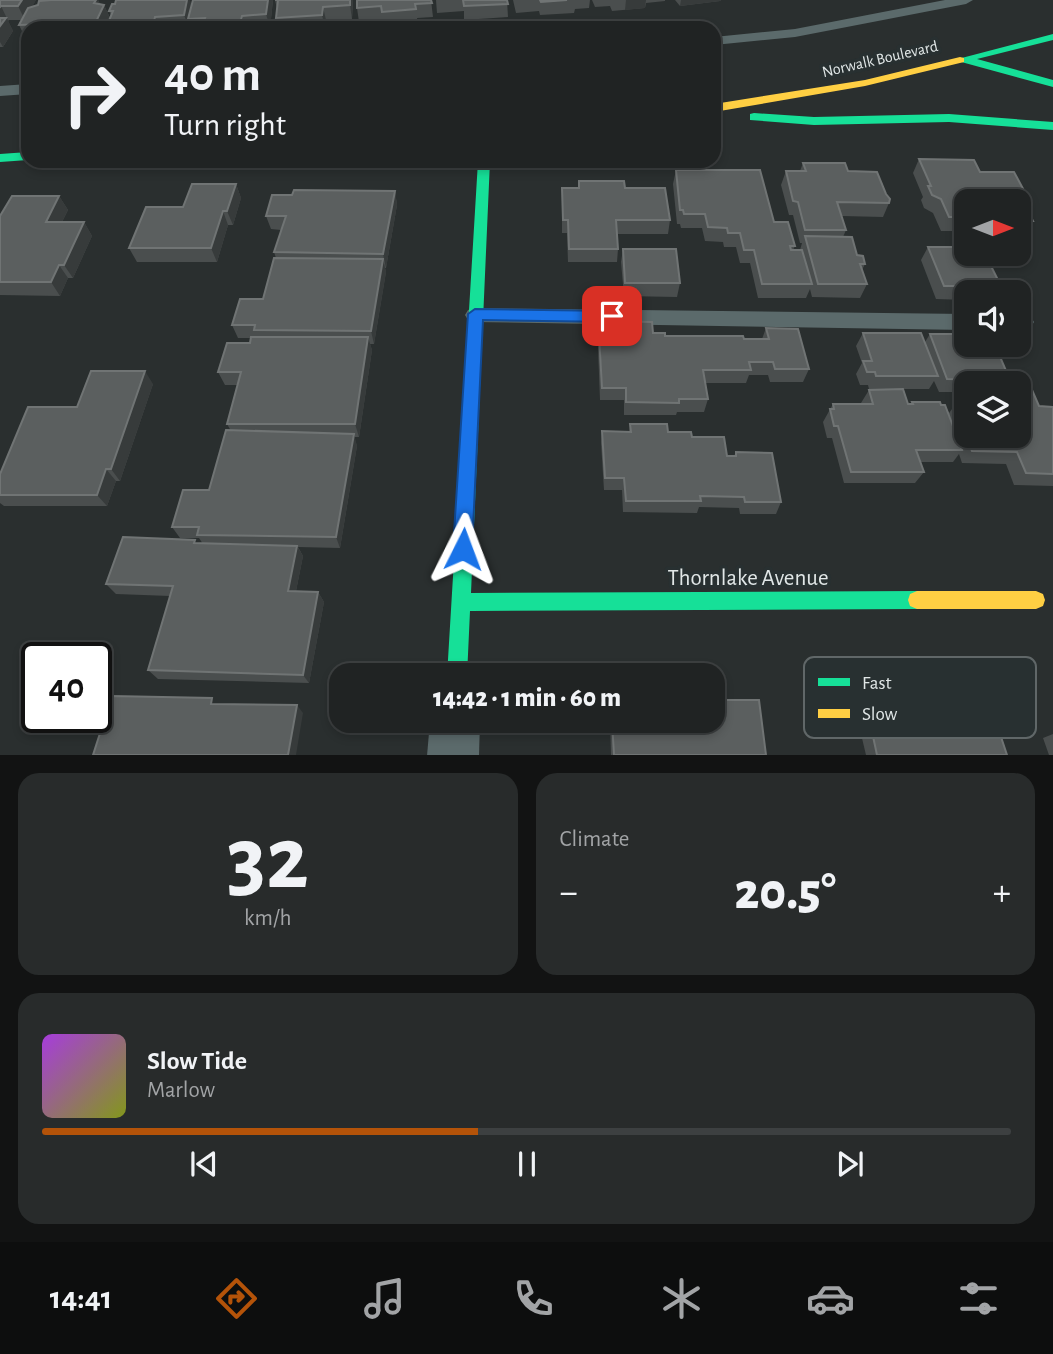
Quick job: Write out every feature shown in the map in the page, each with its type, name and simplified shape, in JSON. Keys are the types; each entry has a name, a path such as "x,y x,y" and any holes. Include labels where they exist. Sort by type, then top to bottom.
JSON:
{"street":[{"name":"Norwalk Boulevard","path":"721,108 865,83 1053,37"},
{"path":"962,59 1053,84"},
{"path":"721,110 761,118 820,122 915,118 971,119 1053,127"},
{"path":"0,158 21,156"},
{"path":"458,663 484,168"},
{"name":"Thornlake Avenue","path":"460,601 1036,600"},
{"path":"453,755 454,733"}],"lane":[{"path":"721,40 795,33 966,0"},
{"path":"0,91 21,90"},
{"path":"475,314 954,321"}],"building":[{"path":"0,0 22,0 18,6 0,7"},
{"path":"96,0 94,3 104,5 96,21 21,21 28,8 38,5 39,1"},
{"path":"116,0 187,0 184,15 155,17 154,21 109,21 113,11 109,11 112,4 115,4"},
{"path":"193,0 268,0 266,14 242,16 241,20 188,19"},
{"path":"278,0 350,0 350,5 323,7 322,15 276,18"},
{"path":"357,0 431,0 432,3 415,4 416,9 382,12 381,6 357,8"},
{"path":"463,0 507,0 508,4 464,6"},
{"path":"919,159 974,160 980,172 1014,172 1023,189 954,189 954,217 949,217 941,199 932,195 928,186 931,186"},
{"path":"803,163 845,163 848,171 877,172 890,199 889,203 837,202 846,230 805,230 798,202 793,201 786,171 806,171"},
{"path":"676,170 760,170 774,222 788,222 795,246 790,246 791,250 802,250 812,284 762,284 754,250 744,250 740,233 728,233 727,228 708,227 705,214 684,214 683,210 680,210"},
{"path":"579,181 624,181 625,188 665,188 670,220 616,220 618,249 569,249 568,220 563,220 562,188 579,188"},
{"path":"192,184 236,184 227,211 223,211 211,248 129,248 146,207 183,207"},
{"path":"294,190 395,191 383,254 274,252 286,216 266,216 272,195 292,195"},
{"path":"12,196 59,196 46,222 84,222 64,265 59,265 51,282 0,282 0,216"},
{"path":"805,236 852,237 857,255 863,256 865,264 860,264 867,284 818,284"},
{"path":"928,247 954,247 954,266 991,266 998,280 954,280 954,286 944,286"},
{"path":"623,249 676,249 680,283 625,283"},
{"path":"274,258 383,259 371,331 254,330 255,325 232,325 240,299 263,299"},
{"path":"602,321 652,322 653,333 665,333 665,336 743,336 744,339 769,339 766,328 798,329 809,369 775,369 773,362 749,362 751,370 703,370 708,399 679,399 679,403 626,402 626,388 602,388 599,335 603,335"},
{"path":"863,333 921,333 938,376 876,376 875,372 867,372 863,361 872,361"},
{"path":"930,334 954,334 954,357 1000,357 1006,371 954,371 954,379 947,379"},
{"path":"251,337 368,337 355,424 227,424 241,372 218,372 227,343 250,343"},
{"path":"91,371 145,371 111,469 106,469 97,495 0,495 0,474 28,407 77,407"},
{"path":"1031,388 1039,406 1053,407 1053,474 1026,473 1017,452 972,451 971,448 1031,448"},
{"path":"903,389 908,404 940,402 945,405 954,429 954,448 962,450 916,450 924,472 851,472 838,426 834,426 830,409 834,409 833,404 873,404 869,390"},
{"path":"630,424 667,424 668,432 691,432 692,437 724,437 727,456 736,456 736,452 772,453 781,502 745,502 744,497 700,496 701,501 626,501 624,478 605,478 602,431 631,432"},
{"path":"226,430 354,434 336,537 197,535 199,527 172,527 183,490 209,490"},
{"path":"123,537 195,540 194,543 297,546 288,591 318,592 303,675 148,670 173,586 106,584"},
{"path":"725,693 726,700 759,700 766,755 614,755 613,733 725,733"},
{"path":"112,696 212,698 211,704 297,705 288,755 93,755 100,733 112,733"},
{"path":"873,738 1001,738 1007,755 877,755"}],"traffic: fast":[{"path":"960,60 1053,37"},
{"path":"968,60 1053,84"},
{"path":"754,117 814,121 949,118 1053,126"},
{"path":"0,158 21,156"},
{"path":"458,663 484,168"},
{"path":"460,602 917,600"}],"traffic: slow":[{"path":"721,107 865,83 960,60"},
{"path":"917,600 1036,600"}],"route":[{"path":"463,549 475,314 612,316"}]}
